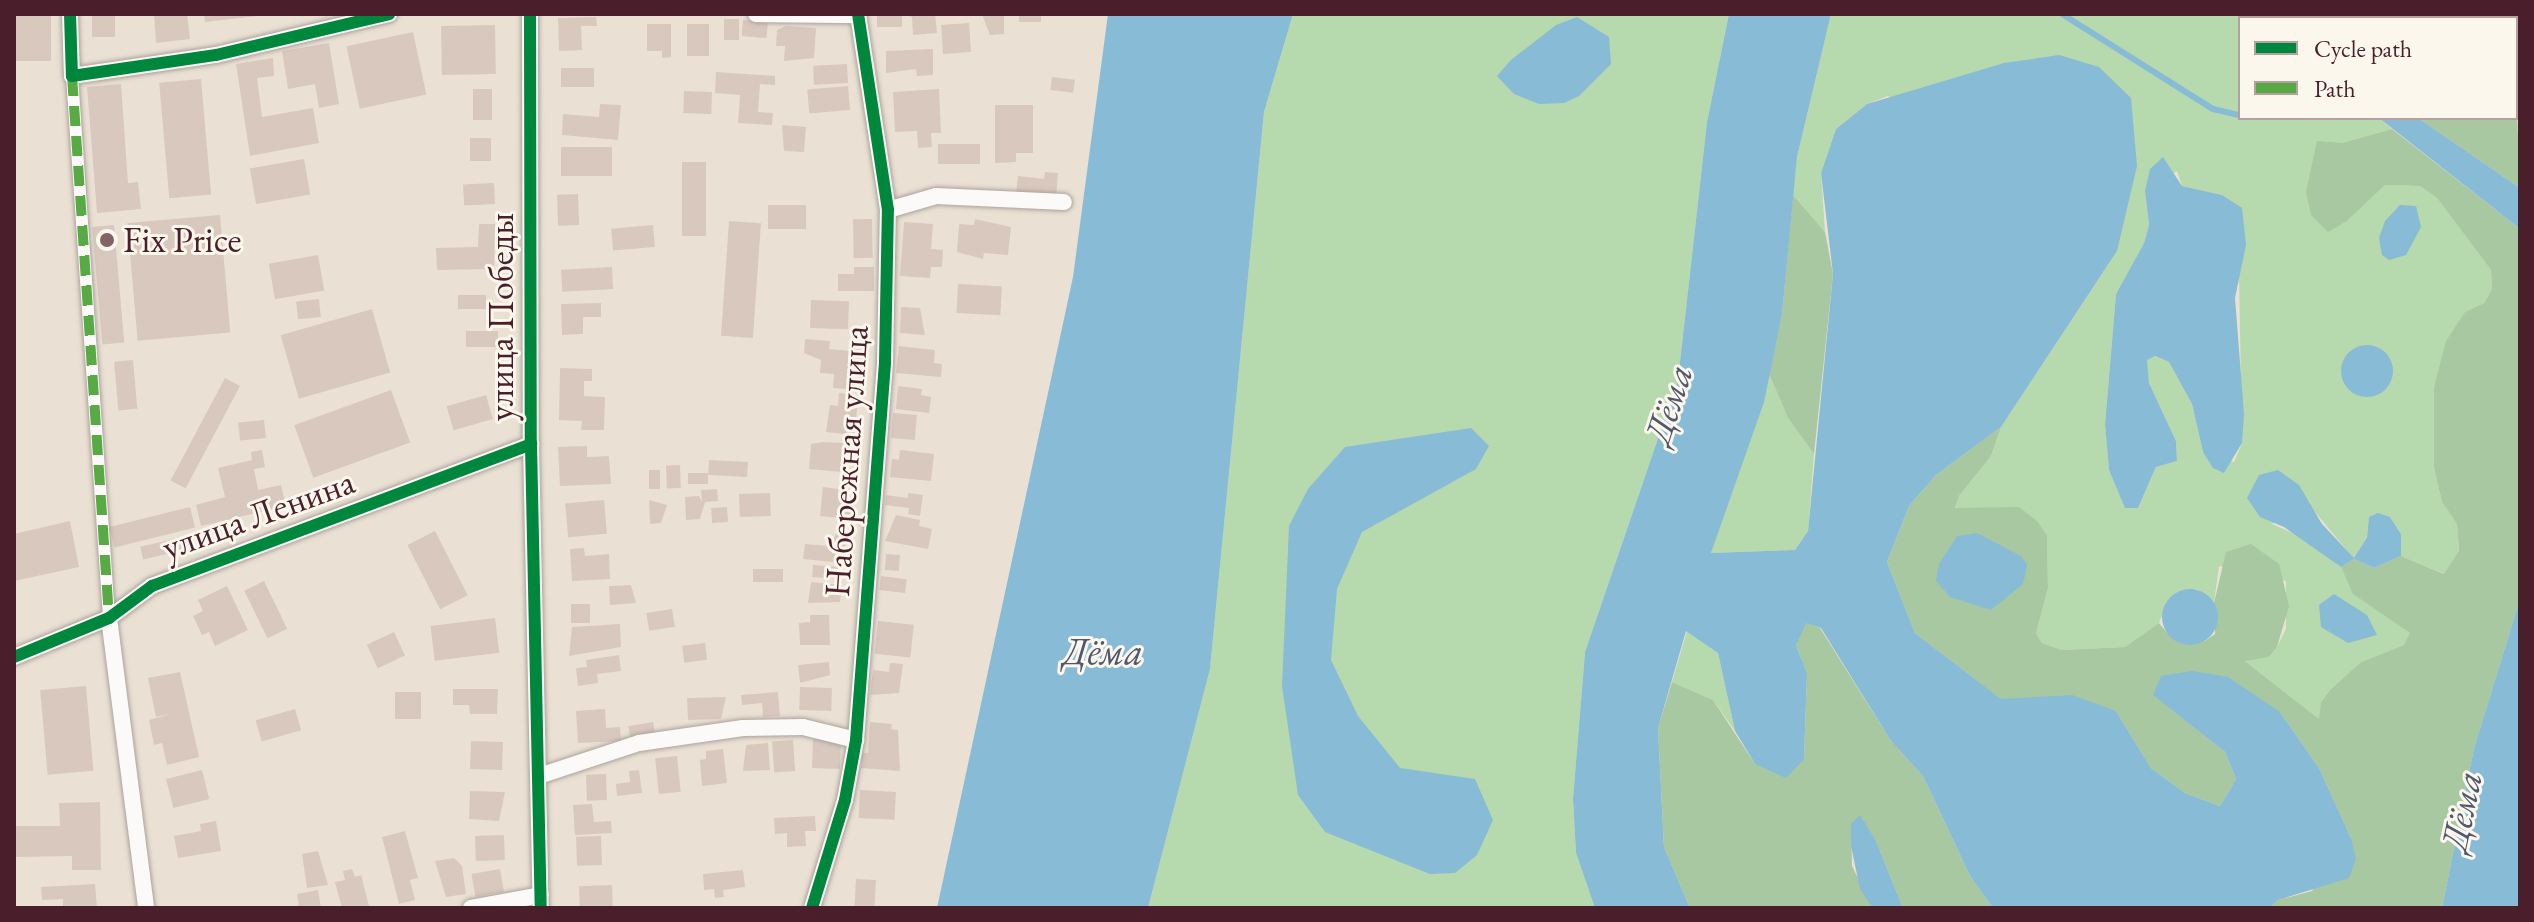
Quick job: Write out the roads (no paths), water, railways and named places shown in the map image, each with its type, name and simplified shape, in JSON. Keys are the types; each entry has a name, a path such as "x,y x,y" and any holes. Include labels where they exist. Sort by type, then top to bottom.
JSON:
{"street":[{"path":"70,14 109,618 146,908"},
{"path":"72,76 216,55 389,14"},
{"name":"улица Победы","path":"530,14 531,444 542,775 541,901"},
{"path":"756,14 858,15"},
{"name":"Набережная улица","path":"812,908 845,800 856,740 885,362 888,210 858,15"},
{"path":"888,210 936,196 1064,202"},
{"name":"улица Ленина","path":"14,657 109,618 152,586 531,444"},
{"path":"542,775 639,743 743,728 803,727 856,740"},
{"path":"471,908 541,901"}],"water":[{"name":"Дёма","path":"1108,14 1293,14 1264,112 1210,669 1148,908 937,908 1073,277"},
{"path":"1729,14 1831,14 1797,157 1782,315 1764,402 1711,553 1795,550 1808,531 1833,274 1821,173 1836,129 1867,104 2004,63 2059,55 2099,67 2131,98 2137,166 2117,251 2001,427 1936,475 1909,506 1887,562 1915,633 2001,699 2072,695 2116,711 2151,768 2185,793 2220,806 2236,779 2225,752 2153,695 2161,676 2192,671 2228,677 2280,712 2319,768 2351,838 2356,859 2349,878 2278,900 2270,908 1993,908 1970,876 1923,776 1891,741 1821,628 1806,623 1796,645 1807,673 1804,759 1786,778 1755,764 1735,731 1718,653 1686,631 1658,728 1664,847 1690,908 1595,908 1576,853 1573,799 1585,652 1678,380 1707,122"},
{"path":"1577,17 1609,37 1611,64 1579,96 1564,103 1539,104 1514,94 1497,76 1511,60 1556,25"},
{"path":"2382,120 2421,120 2520,188 2520,229"},
{"path":"2163,157 2182,186 2222,195 2242,208 2246,245 2235,298 2244,414 2242,443 2224,473 2213,468 2203,452 2192,404 2169,362 2155,356 2147,360 2149,383 2176,441 2177,461 2156,467 2138,508 2125,508 2109,470 2105,424 2116,294 2144,243 2149,225 2145,191 2150,169"},
{"path":"2400,205 2416,206 2421,227 2406,255 2389,260 2382,255 2379,238 2385,221"},
{"path":"2367,345 2385,353 2393,371 2385,389 2367,397 2349,389 2341,371 2349,353"},
{"path":"1471,428 1489,446 1476,469 1362,532 1337,589 1331,660 1358,716 1400,768 1475,779 1493,820 1477,855 1455,873 1430,874 1325,832 1298,795 1282,686 1289,526 1308,489 1345,447"},
{"path":"2278,470 2299,485 2322,524 2354,558 2367,537 2369,517 2378,513 2390,517 2401,534 2401,556 2374,568 2354,559 2341,567 2284,527 2260,517 2247,498 2259,475"},
{"path":"1977,533 2021,556 2027,565 2023,584 1991,610 1950,597 1936,581 1939,564 1957,536"},
{"path":"2190,589 2210,597 2218,617 2210,637 2190,645 2170,637 2162,617 2170,597"},
{"path":"2334,594 2367,615 2377,635 2348,643 2321,627 2319,605"},
{"path":"2520,599 2519,908 2442,908 2474,748"},
{"path":"1860,815 1876,841 1903,908 1873,908 1860,889 1851,846 1851,824"}],"waterway":[{"path":"2062,14 2213,109 2238,115"}],"place":[{"name":"Fix Price","path":"107,240"}]}
